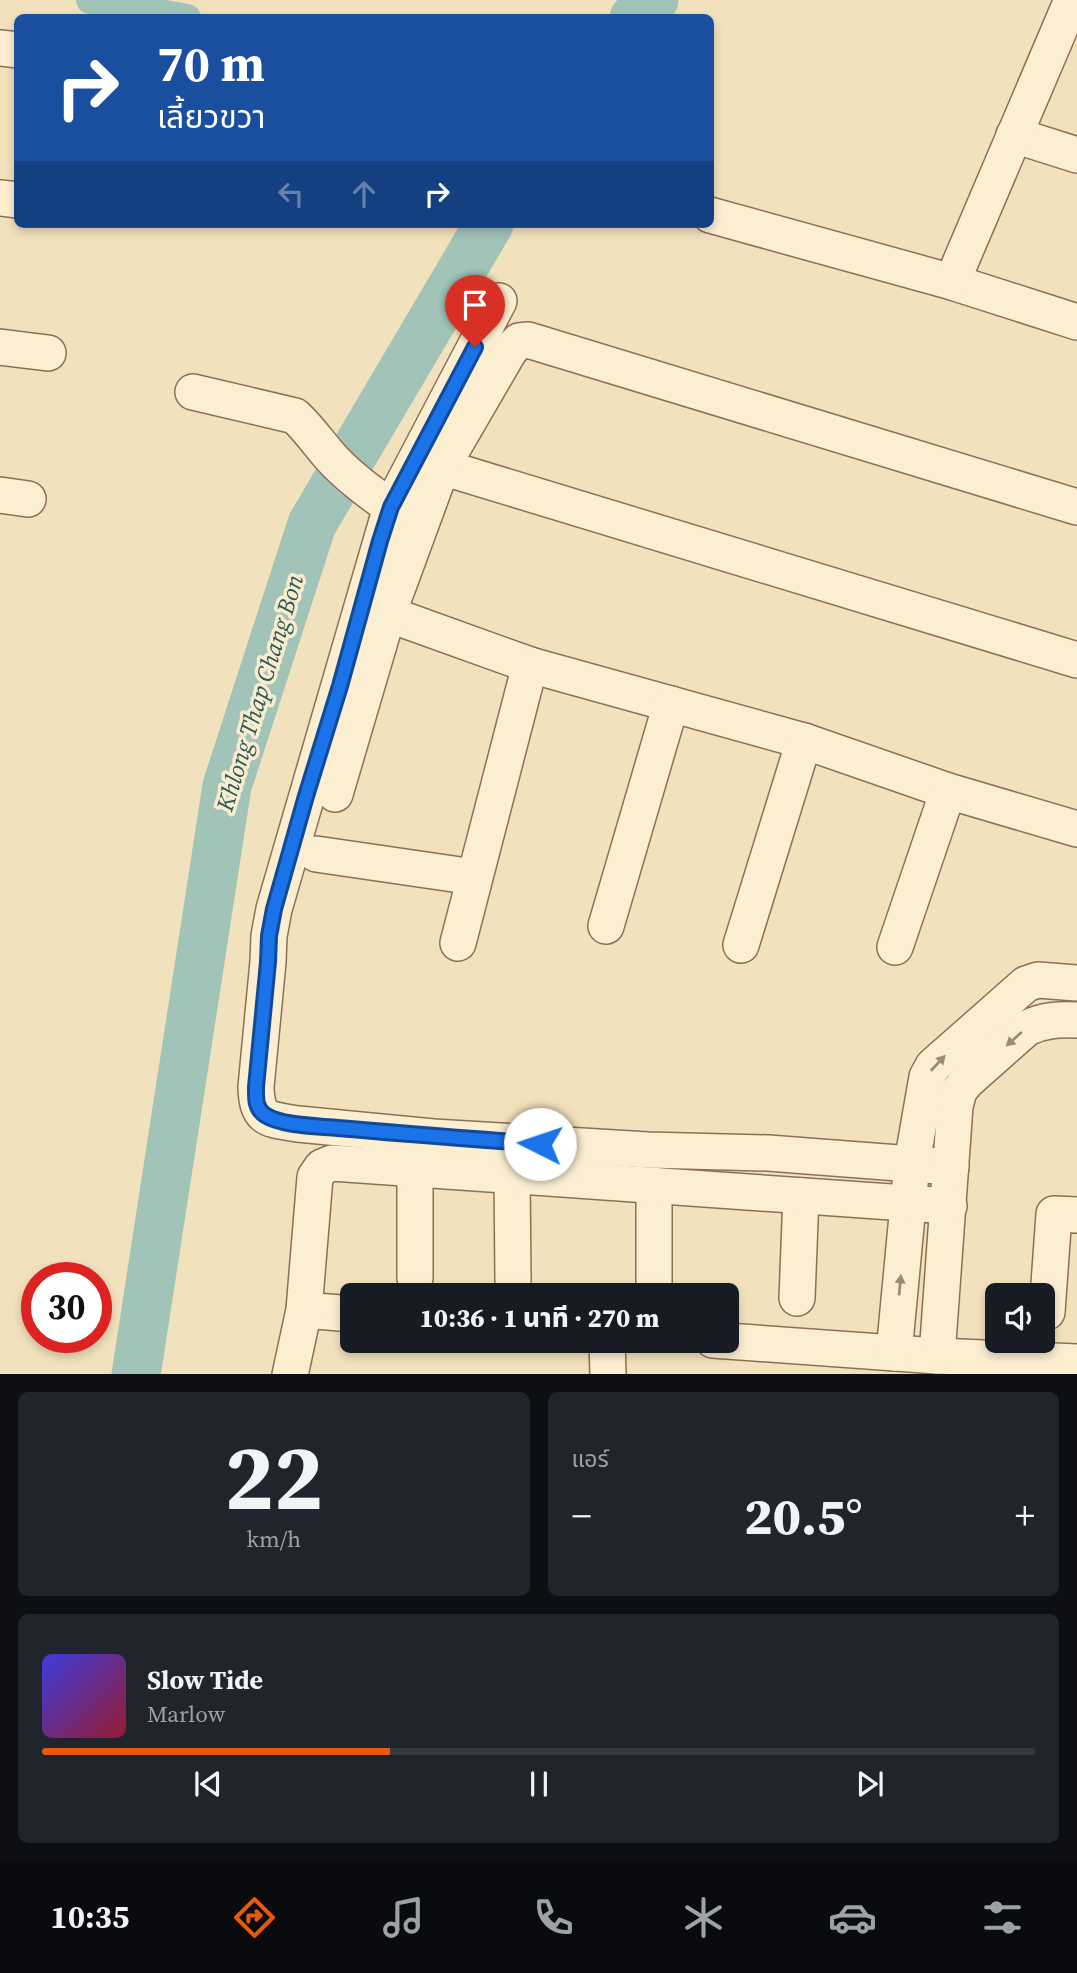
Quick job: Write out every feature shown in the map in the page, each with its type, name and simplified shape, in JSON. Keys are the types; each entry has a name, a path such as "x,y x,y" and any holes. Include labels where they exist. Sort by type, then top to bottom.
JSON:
{"street":[{"path":"952,282 1072,0"},
{"path":"1014,135 1077,155"},
{"path":"714,216 952,282 1077,322"},
{"path":"499,301 381,500 274,909 269,936 256,1104 267,1117 298,1124 433,1137 634,1150 768,1153 951,1167"},
{"path":"335,794 388,614 442,467 510,350 519,341 528,340 1077,507"},
{"path":"0,347 48,353"},
{"path":"193,392 295,416 329,456 381,500"},
{"path":"442,467 1077,660"},
{"path":"388,614 530,664 804,741 948,792 1077,829"},
{"path":"458,943 530,664"},
{"path":"606,926 671,704"},
{"path":"741,945 804,741"},
{"path":"895,947 948,792"},
{"path":"316,854 474,877"},
{"path":"894,1353 912,1163 928,1077 933,1066 1026,984 1038,980 1077,983"},
{"path":"937,1356 955,1106 959,1091 1027,1028 1057,1019 1077,1020"},
{"path":"290,1374 304,1310 315,1177 322,1167 332,1163 948,1206"},
{"path":"415,1169 415,1278"},
{"path":"512,1175 513,1280"},
{"path":"654,1185 654,1283"},
{"path":"797,1298 801,1196"},
{"path":"1049,1283 1054,1214 1077,1215"},
{"path":"304,1310 340,1313"},
{"path":"739,1342 937,1356 1077,1362"},
{"path":"607,1353 608,1374"}],"waterway":[{"path":"90,0 165,14"},
{"name":"Khlong Thap Chang Bon","path":"638,14 654,0"},
{"name":"Khlong Thap Chang Bon","path":"136,1374 227,786 312,524 487,228"}],"route":[{"path":"475,347 391,507 306,796 269,936 256,1104 267,1117 298,1124 540,1144"}]}
